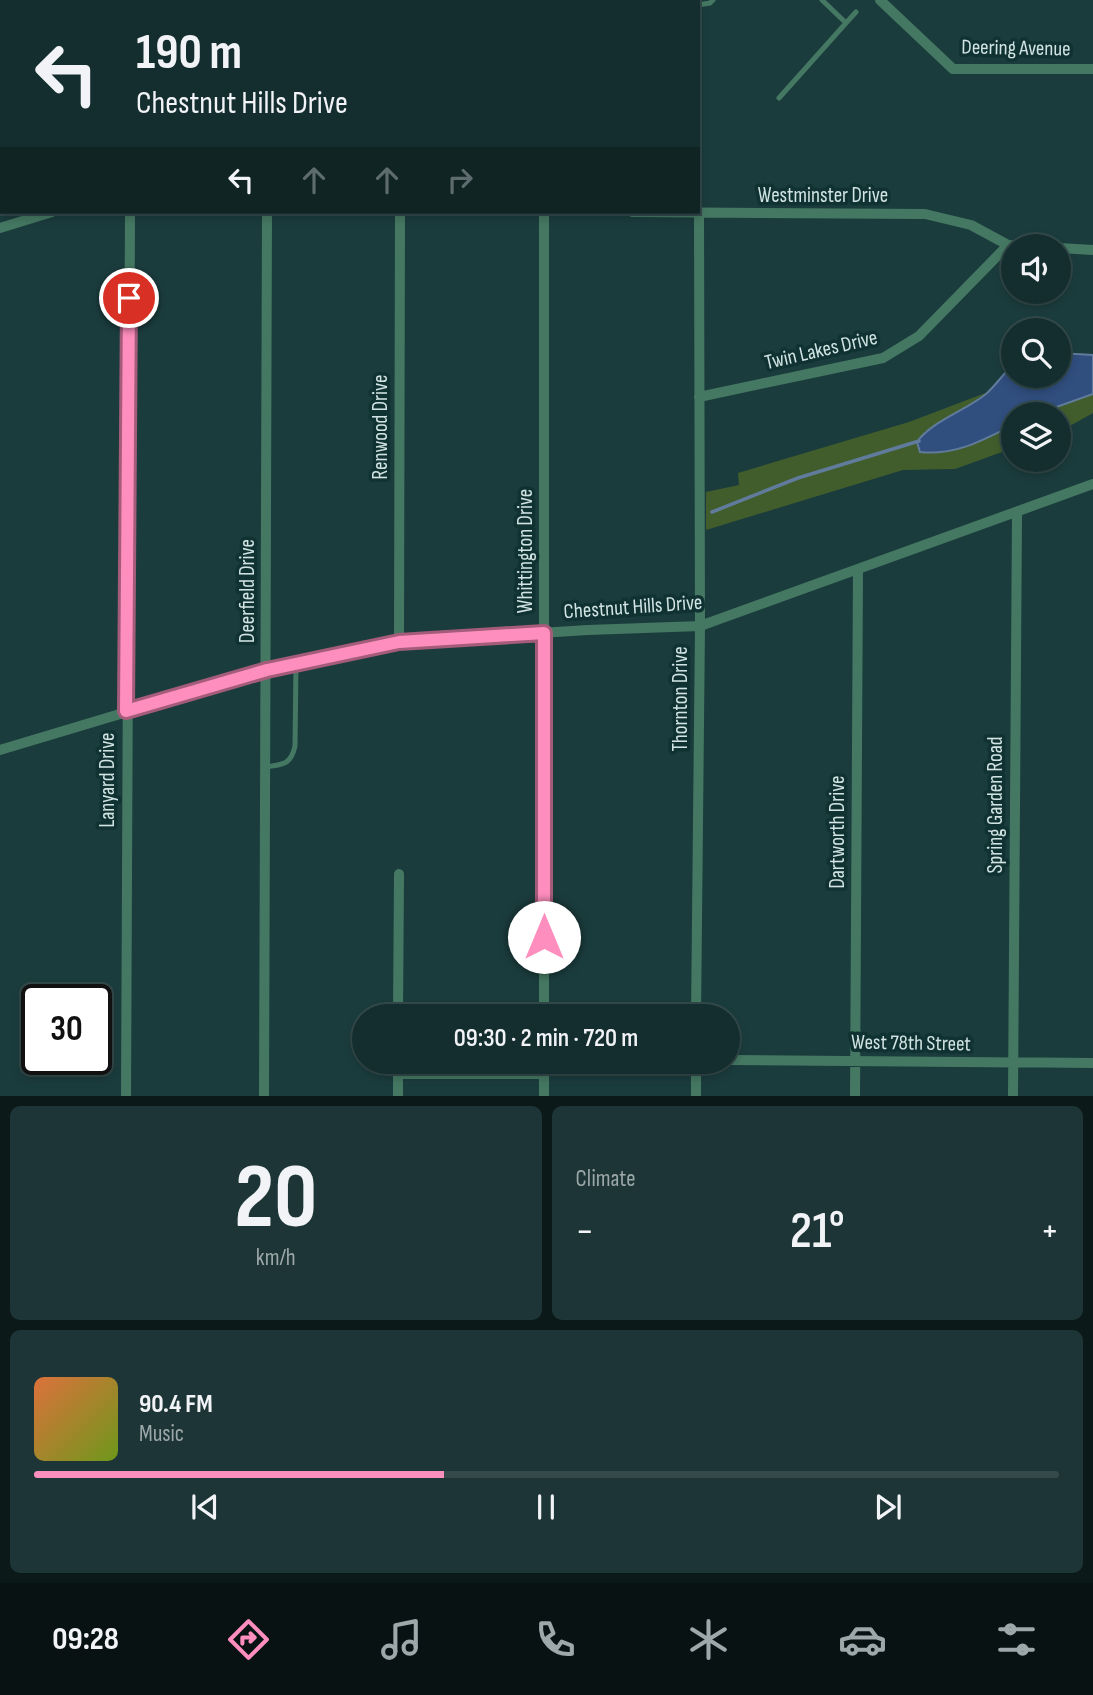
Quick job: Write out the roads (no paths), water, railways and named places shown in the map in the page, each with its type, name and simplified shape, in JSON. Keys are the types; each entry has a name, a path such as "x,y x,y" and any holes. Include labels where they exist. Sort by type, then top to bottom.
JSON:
{"street":[{"name":"Deering Avenue","path":"880,0 953,69 1093,69"},
{"name":"Westminster Drive","path":"700,213 925,214 971,225 1001,241"},
{"path":"0,228 46,214"},
{"name":"Lanyard Drive","path":"127,1096 126,711 130,214"},
{"name":"Deerfield Drive","path":"264,1096 267,214"},
{"name":"Renwood Drive","path":"399,642 400,214"},
{"name":"Whittington Drive","path":"544,214 544,1004"},
{"name":"Thornton Drive","path":"696,1004 700,626 699,214"},
{"path":"1071,249 1093,250"},
{"name":"Twin Lakes Drive","path":"699,397 883,358 919,336 1001,252"},
{"name":"Chestnut Hills Drive","path":"0,750 267,670 399,642 700,626 1017,514 1093,484"},
{"name":"Spring Garden Road","path":"1013,1096 1017,514"},
{"name":"Dartworth Drive","path":"855,1096 858,569"},
{"path":"398,1004 399,874"},
{"name":"West 78th Street","path":"740,1060 1093,1063"},
{"path":"398,1074 398,1096"},
{"path":"544,1074 544,1096"},
{"path":"696,1074 696,1096"}],"lane":[{"path":"822,0 846,23"},
{"path":"779,98 856,12"},
{"path":"266,767 288,762 293,757 296,663"}],"water":[{"path":"1071,354 1093,355 1093,394 1071,402 1001,402 1001,431 957,449 920,452 917,442 923,435 986,394 1001,378 1001,388 1071,388"}],"waterway":[{"path":"712,512 798,478 919,441"}]}
